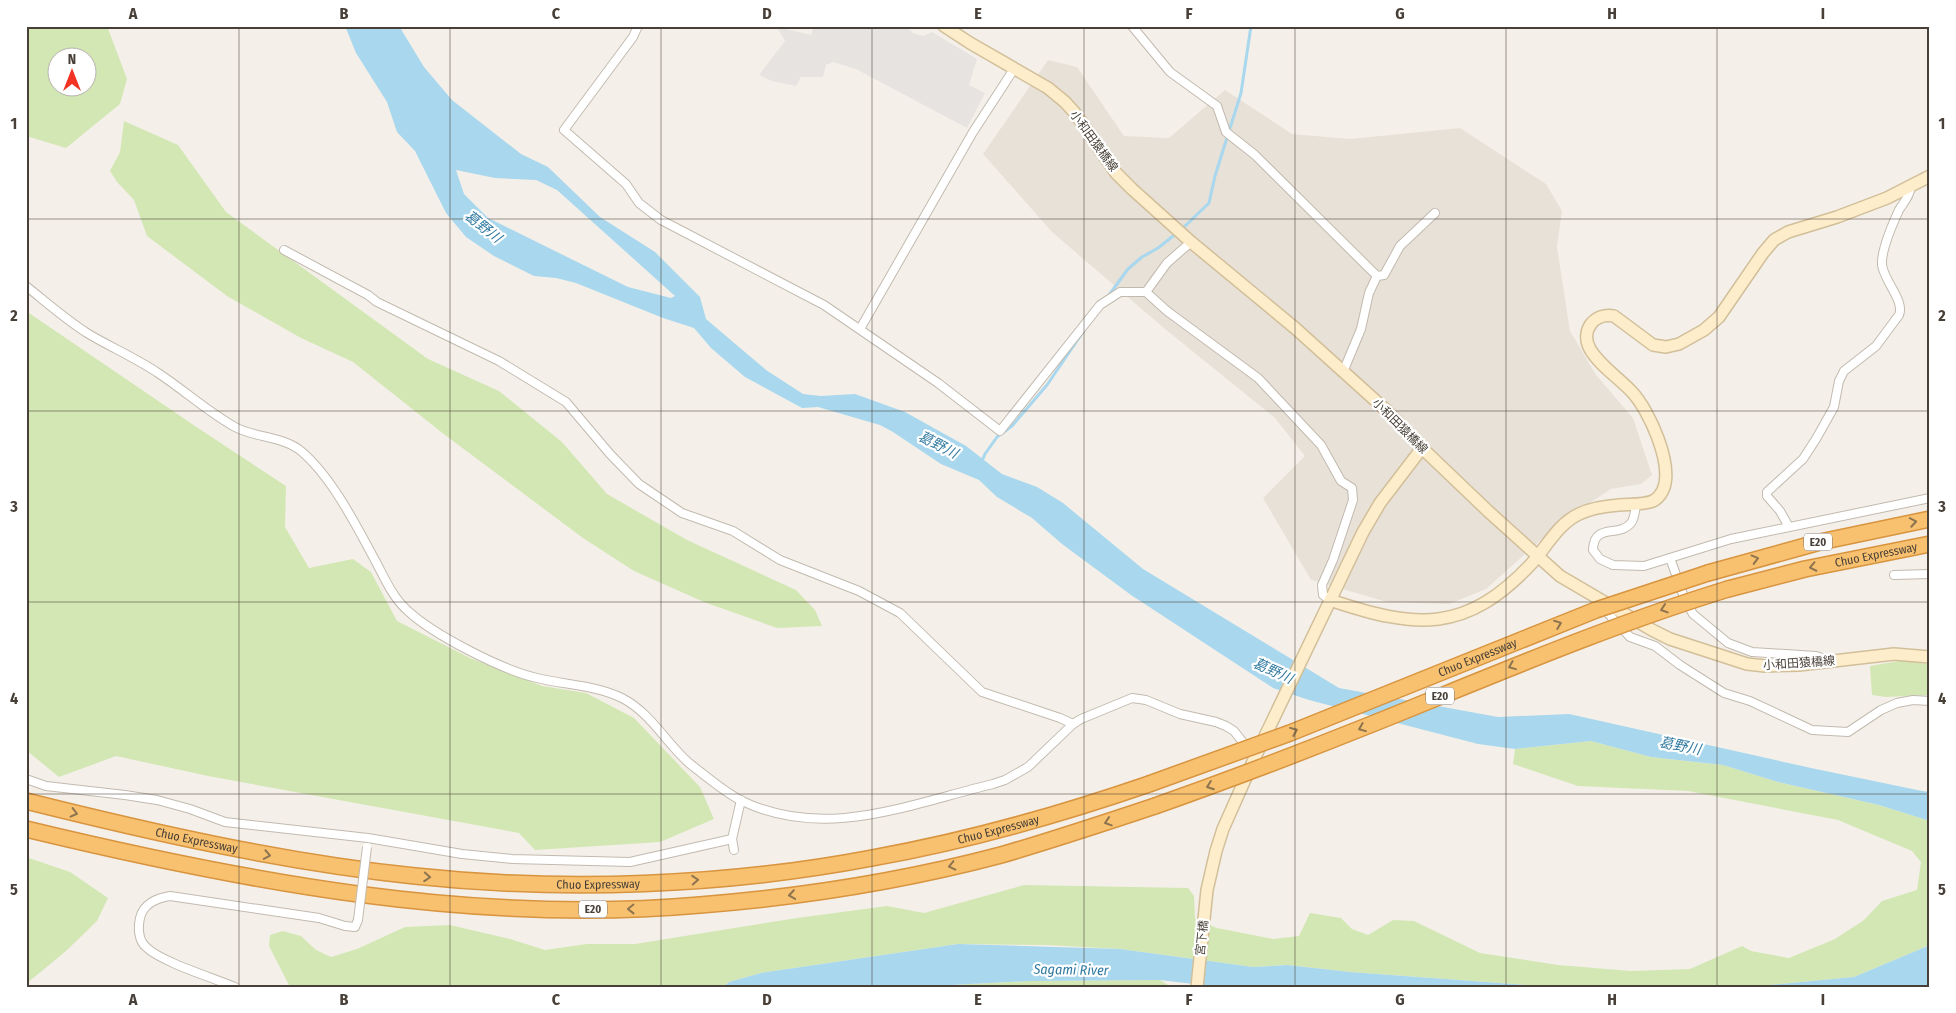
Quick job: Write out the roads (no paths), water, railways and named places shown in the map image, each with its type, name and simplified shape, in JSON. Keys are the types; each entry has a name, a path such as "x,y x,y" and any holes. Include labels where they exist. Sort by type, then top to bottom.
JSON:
{"highway":[{"name":"Chuo Expressway","path":"26,801 182,838 271,856 417,876 592,884 697,880 752,875 871,859 998,831 1150,784 1299,729 1596,610 1708,573 1820,542 1930,519"},
{"name":"Chuo Expressway","path":"26,829 174,863 344,892 473,906 533,909 616,909 698,906 876,882 999,855 1155,806 1300,753 1601,631 1660,610 1728,589 1805,569 1930,544"}],"street":[{"path":"638,26 633,37 564,130 626,184 639,202 661,220 824,305 960,399 1000,431 1100,305 1120,292 1146,292 1167,311 1258,378 1321,445 1341,481 1352,488 1353,500 1333,560 1322,584 1323,595 1330,600 1394,619 1423,621 1448,618 1471,610 1492,599 1521,574 1561,527 1576,515 1606,506 1653,501 1663,490 1666,467 1653,428 1642,404 1588,346 1587,330 1594,320 1608,315 1614,316 1653,345 1666,347 1679,344 1704,330 1719,317 1774,240 1788,232 1837,218 1930,176"},
{"name":"小和田猿橋線","path":"944,26 1048,88 1065,102 1075,113 1116,173 1191,242 1288,322 1387,411 1422,448 1537,557 1560,576 1670,639 1747,664 1782,666 1894,654 1930,657"},
{"path":"1132,26 1170,72 1217,106 1227,133 1255,155 1377,276"},
{"path":"860,329 973,132 1014,69"},
{"path":"1789,527 1780,511 1767,496 1767,492 1803,459 1816,439 1834,407 1839,381 1844,371 1876,346 1901,311 1900,303 1886,278 1882,262 1884,250 1897,217 1910,194 1911,186"},
{"path":"1377,276 1384,275 1400,246 1435,213"},
{"path":"1146,292 1167,263 1191,242"},
{"path":"284,250 368,295 377,302 499,361 566,402 610,454 639,484 682,514 733,531 780,560 859,591 900,613 982,692 1073,724"},
{"path":"1343,372 1361,329 1369,293 1377,276"},
{"path":"26,286 86,332 156,371 239,429 290,444 300,450 312,463 347,511 391,591 408,611 454,642 516,673 603,691 623,698 658,728 688,762 740,800 786,816 816,820 838,820 875,814 1005,780 1028,767 1073,724 1081,719 1126,700 1137,698 1180,714 1226,726 1234,731 1255,757"},
{"name":"宮下橋","path":"1198,987 1207,890 1223,829 1330,600 1372,518 1380,503 1422,448"},
{"path":"1636,504 1633,520 1630,525 1621,530 1605,532 1597,537 1594,544 1595,553 1605,562 1623,566 1644,566 1731,539 1930,498"},
{"path":"1670,558 1685,600 1693,614 1728,643 1752,652 1816,656 1832,662"},
{"path":"1894,575 1930,574"},
{"path":"1591,595 1630,637 1655,646 1680,665 1724,693 1750,701 1812,730 1848,732 1881,710 1897,702 1913,700 1930,701"},
{"path":"26,779 46,786 157,800 190,809 225,822 487,857 630,862 732,839"},
{"path":"734,850 732,839 740,800"},
{"path":"235,987 164,958 145,947 138,933 140,917 148,905 159,898 170,896 319,918 355,927 358,920 368,842"}],"water":[{"name":"葛野川","path":"345,26 399,26 424,67 452,100 521,154 548,167 600,217 655,252 700,297 706,319 766,370 803,394 821,396 855,394 905,412 966,446 1002,474 1037,487 1063,503 1143,569 1339,688 1498,717 1569,714 1811,768 1930,792 1930,821 1879,805 1778,782 1723,765 1651,757 1591,741 1515,749 1478,744 1309,700 1273,688 1131,595 1062,544 1032,518 997,497 979,480 941,464 880,425 818,407 802,408 745,377 711,348 694,328 663,318 576,283 556,278 534,276 494,256 466,237 446,213 415,151 397,132 387,102 356,53","holes":["456,170 495,178 536,180 557,190 675,296 671,298 628,287 488,218 464,194"]},
{"name":"Sagami River","path":"958,944 1120,949 1253,967 1287,965 1350,972 1554,987 1219,987 1160,980 1028,981 913,987 723,987 729,982 761,973"},
{"path":"1930,945 1930,987 1748,987 1854,977"}],"waterway":[{"path":"1182,229 1209,203 1215,176 1241,93 1251,26"},
{"path":"1109,295 1128,269 1177,233"},
{"path":"982,461 997,437 1012,426 1047,385 1085,329"}]}
